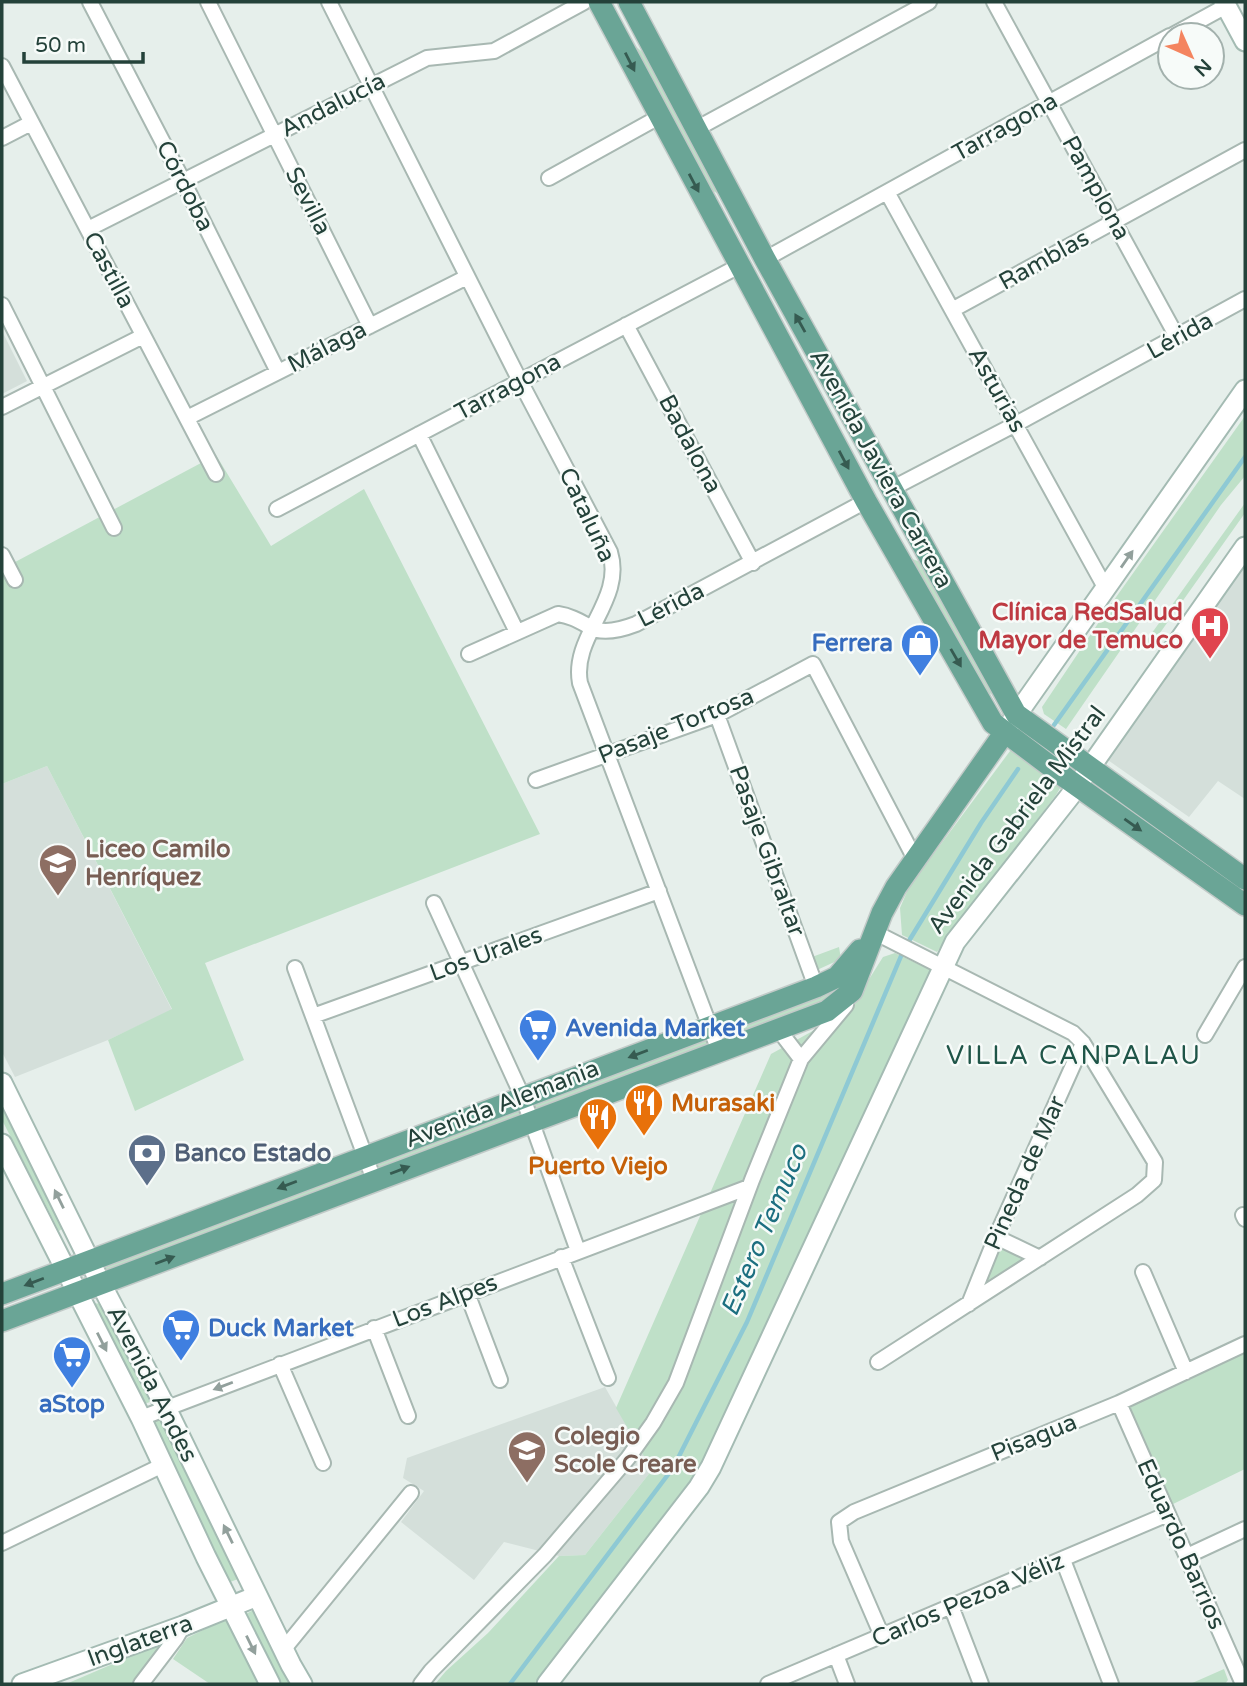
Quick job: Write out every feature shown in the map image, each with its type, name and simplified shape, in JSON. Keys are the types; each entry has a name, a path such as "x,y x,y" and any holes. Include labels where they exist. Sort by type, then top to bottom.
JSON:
{"main road":[{"name":"Avenida Javiera Carrera","path":"599,2 866,501 993,723 1011,723 1091,767 1245,879"},
{"name":"Avenida Javiera Carrera","path":"628,3 904,512 1011,723 1078,786 1245,905"},
{"path":"1225,4 1245,41"},
{"path":"723,236 765,258 757,275 755,296"},
{"path":"852,991 881,935 896,887 1245,390"},
{"path":"866,501 887,504 904,512"},
{"name":"Avenida Gabriela Mistral","path":"547,1684 699,1488 938,963 1078,786 1245,547"},
{"name":"Avenida Alemania","path":"2,1294 816,987 837,978 881,935"},
{"name":"Avenida Alemania","path":"2,1321 827,1012 852,991"},
{"name":"Avenida Andes","path":"2,1083 302,1684"},
{"name":"Avenida Andes","path":"3,1149 141,1418 270,1684"},
{"name":"Inglaterra","path":"22,1684 183,1626 257,1596"}],"street":[{"name":"Córdoba","path":"90,2 278,372"},
{"name":"Sevilla","path":"208,2 370,326"},
{"name":"Cataluña","path":"329,2 520,381 606,543 613,562 612,586 580,657 579,674 719,1051"},
{"name":"Andalucía","path":"88,229 427,58 495,51 584,2"},
{"path":"696,129 929,2"},
{"name":"Pamplona","path":"993,2 1177,337"},
{"name":"Tarragona","path":"1196,21 1225,4"},
{"name":"Tarragona","path":"765,258 1156,44"},
{"name":"Castilla","path":"2,66 216,474"},
{"path":"549,178 659,117"},
{"path":"2,138 32,123"},
{"name":"Ramblas","path":"953,310 1245,149"},
{"name":"Asturias","path":"887,192 1106,589"},
{"name":"Tarragona","path":"277,509 739,266"},
{"name":"Málaga","path":"187,418 467,277"},
{"name":"Lérida","path":"891,489 1245,299"},
{"path":"2,305 114,528"},
{"name":"Badalona","path":"626,325 753,563"},
{"path":"2,407 143,336"},
{"path":"419,434 517,632"},
{"name":"Lérida","path":"469,654 558,614 580,620 592,629 609,631 636,624 866,501"},
{"path":"2,555 15,580"},
{"name":"Pasaje Tortosa","path":"536,780 717,715 813,664 915,859"},
{"name":"Pasaje Gibraltar","path":"717,715 816,987"},
{"name":"Los Urales","path":"313,1016 659,891"},
{"path":"434,903 523,1098 578,1251"},
{"path":"878,1362 1137,1195 1154,1180 1155,1162 1083,1043 1073,1033 881,935"},
{"path":"1205,1035 1245,967"},
{"path":"295,968 374,1180"},
{"path":"421,1684 545,1555 628,1458 653,1423 676,1383 749,1187 801,1059 846,1005 852,991"},
{"path":"778,1029 801,1059"},
{"name":"Pineda de Mar","path":"969,1304 1083,1043"},
{"name":"Los Alpes","path":"141,1418 749,1187"},
{"path":"996,1237 1040,1258"},
{"path":"561,1257 608,1378"},
{"path":"1143,1272 1186,1372"},
{"path":"467,1293 500,1380"},
{"path":"374,1328 408,1416"},
{"name":"Pisagua","path":"882,1636 841,1541 839,1522 854,1513 1119,1403 1245,1344"},
{"path":"279,1364 323,1463"},
{"name":"Eduardo Barrios","path":"1119,1403 1243,1684"},
{"path":"2,1543 163,1465"},
{"path":"284,1650 411,1493"},
{"name":"Carlos Pezoa Véliz","path":"768,1684 1168,1514"},
{"path":"1187,1556 1245,1530"},
{"path":"1063,1560 1111,1684"},
{"path":"951,1606 981,1684"},
{"path":"141,1684 183,1626"},
{"path":"835,1656 847,1684"}],"shaded area":[{"path":"2,331 27,381 2,394"},
{"name":"Clínica RedSalud Mayor de Temuco","path":"1245,562 1245,799 1218,781 1189,817 1105,758"},
{"name":"Liceo Camilo Henríquez","path":"47,766 172,1010 108,1040 15,1077 2,1052 2,784"},
{"name":"Colegio Scole Creare","path":"605,1387 652,1470 585,1555 559,1556 504,1542 474,1580 401,1522 424,1491 403,1478 407,1458"}],"green space":[{"path":"627,39 646,55 718,194 700,182"},
{"path":"1245,416 1245,476 1221,505 1066,729 1044,714 1042,707 1109,607"},
{"path":"216,455 271,546 364,489 540,834 205,963 244,1060 135,1111 108,1040 172,1009 47,766 2,784 2,569"},
{"path":"1245,503 1245,513 1150,647 1144,644"},
{"path":"907,557 923,563 993,690 987,699"},
{"path":"1013,747 1062,785 937,952 902,935 900,908 909,887"},
{"path":"839,947 841,959 817,970 812,957"},
{"path":"895,953 935,972 698,1470 534,1684 435,1684 488,1633 559,1556 585,1555 652,1470 616,1408 771,1054 849,1011 883,957"},
{"path":"837,990 817,1005 723,1041 719,1030 814,995"},
{"path":"704,1034 707,1044 106,1270 102,1262"},
{"path":"2,1101 66,1226 59,1231 2,1120"},
{"path":"997,1247 1026,1259 976,1290"},
{"path":"93,1303 103,1304 153,1401 144,1404"},
{"path":"1245,1351 1245,1469 1171,1505 1127,1406"},
{"path":"162,1414 237,1568 238,1579 230,1582 153,1426 152,1418"},
{"path":"255,1609 293,1684 280,1684 246,1614"},
{"path":"225,1619 260,1684 210,1684 173,1659 187,1638"},
{"path":"171,1639 136,1684 66,1684"},
{"path":"1224,1669 1228,1680 1225,1684 1190,1684"}],"waterway":[{"name":"Estero Temuco","path":"1054,725 1245,457"},
{"name":"Estero Temuco","path":"510,1684 673,1468 747,1322 904,949 981,823 1018,769"}],"place":[{"name":"Clínica RedSalud Mayor de Temuco","path":"1210,660"},
{"name":"Ferrera","path":"920,677"},
{"name":"Liceo Camilo Henríquez","path":"58,897"},
{"name":"Avenida Market","path":"538,1062"},
{"name":"Murasaki","path":"644,1137"},
{"name":"Puerto Viejo","path":"598,1151"},
{"name":"Banco Estado","path":"147,1187"},
{"name":"Duck Market","path":"181,1362"},
{"name":"aStop","path":"72,1389"},
{"name":"Colegio Scole Creare","path":"527,1484"}],"district":[{"name":"VILLA CANPALAU","path":"1074,1055"}]}
